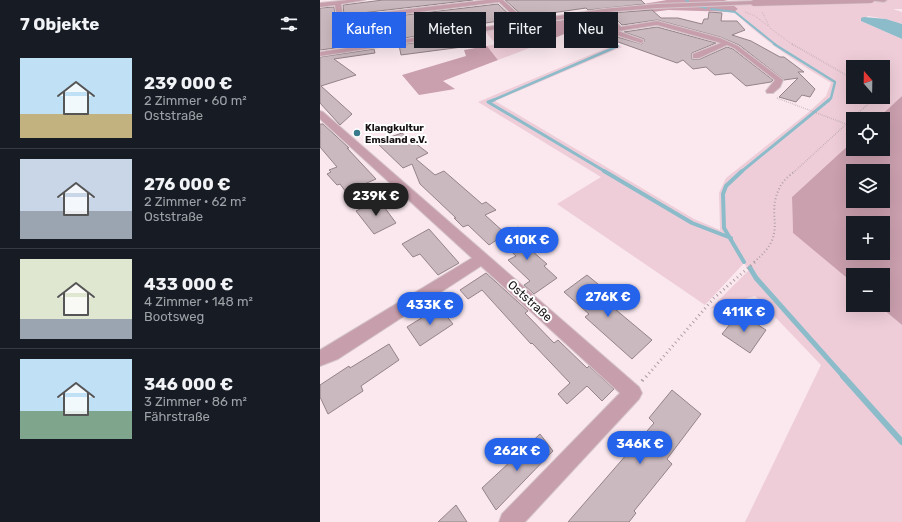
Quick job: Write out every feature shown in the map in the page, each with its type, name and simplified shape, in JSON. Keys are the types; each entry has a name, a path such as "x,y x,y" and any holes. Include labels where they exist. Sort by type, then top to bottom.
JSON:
{"street":[{"path":"320,5 362,0"},
{"path":"406,12 500,0 513,12"},
{"path":"633,8 631,6 633,4 660,0"},
{"path":"556,18 633,8 884,0"},
{"path":"338,3 339,12"},
{"path":"603,11 620,28 651,23 676,26 727,43 776,76 779,80 777,85 770,91"},
{"path":"676,26 688,22"},
{"path":"406,41 494,27"},
{"path":"618,33 641,41"},
{"path":"696,56 727,43"},
{"path":"320,54 358,48"},
{"name":"Oststraße","path":"320,114 633,393"},
{"path":"320,358 332,353 482,259"},
{"path":"510,522 633,393"}],"path":[{"path":"760,9 768,25 780,36 806,53 846,75"},
{"path":"633,393 709,304 770,247 776,232 774,204 776,191 782,182 846,124 769,95 770,91"},
{"path":"859,112 868,104"}],"shaded area":[{"path":"667,0 724,0 728,1 631,6"},
{"path":"724,0 902,0 902,9 893,9 902,12 902,24 886,19 868,16 861,21 902,39 902,96 885,112 846,112 846,147 792,197 793,233 846,277 846,312 886,312 902,325 902,522 745,522 821,365 755,296 710,309 749,270 744,263 705,305 557,204 601,177 478,102 606,48 618,48 618,45 622,47 495,101 694,219 720,230 719,193 726,178 810,111 826,96 831,83 780,50 756,32 734,12 738,9 732,4 753,1"},
{"path":"732,4 738,9 734,12 668,10 618,17 618,13 656,8"},
{"path":"564,20 564,34 556,37 556,21"},
{"path":"494,30 494,42 486,32 486,31"},
{"path":"494,44 494,48 530,48 498,60 487,46"},
{"path":"486,46 498,60 443,81 455,89 419,95 402,75 466,56 464,50 486,48"},
{"path":"902,96 902,325 886,312 890,312 890,268 846,268 846,277 793,233 792,197 846,147 846,156 890,156 890,112 885,112"}],"water":[{"path":"861,18 886,19 902,24 902,39 861,21"}],"building":[{"path":"383,0 473,0 370,12 344,12 343,5"},
{"path":"505,0 641,0 645,4 588,10 586,8 556,12 518,12"},
{"path":"498,4 507,12 494,12 494,22 486,23 486,12 431,12"},
{"path":"334,7 335,12 332,12 332,48 335,48 320,50 320,8"},
{"path":"652,10 661,18 678,18 702,24 704,19 708,19 709,12 722,13 721,21 737,21 745,30 732,35 751,41 780,57 784,57 804,72 798,72 815,89 810,97 802,95 796,102 779,97 798,78 784,80 739,45 720,37 657,20 622,25 618,21 618,12"},
{"path":"414,14 414,37 406,38 406,15"},
{"path":"657,27 716,43 692,53 692,59 700,59 727,47 733,49 773,80 771,82 746,86 731,73 715,75 706,67 693,69 683,60 677,63 618,42 618,37 642,44 644,42 644,39 624,32"},
{"path":"414,43 414,48 454,48 401,55 400,48 406,48 406,44"},
{"path":"374,49 375,53 334,59 356,75 321,86 352,114 340,125 320,103 320,57"},
{"path":"320,124 323,124 349,148 347,148 376,179 346,192 340,184 337,185 327,174 331,172 329,170 337,167 320,147"},
{"path":"402,133 428,153 416,159 435,175 444,171 482,204 486,202 496,210 485,215 506,234 489,245 468,225 463,227 454,218 456,218 420,184 412,164 403,168 376,142"},
{"path":"379,200 396,223 374,234 356,211"},
{"path":"518,227 532,239 524,244 547,264 544,266 557,278 534,294 524,285 530,281 508,260 516,256 498,239"},
{"path":"429,229 459,263 438,275 420,254 413,257 402,244"},
{"path":"486,273 528,311 525,313 554,343 558,340 587,368 589,366 614,389 602,401 587,386 567,404 558,394 570,383 532,343 531,344 482,290 468,299 460,290"},
{"path":"587,275 604,289 597,294 652,340 632,359 585,317 589,314 564,292"},
{"path":"439,307 453,324 420,346 407,327"},
{"path":"739,313 766,330 750,353 722,334"},
{"path":"389,344 399,360 361,386 363,391 328,414 320,397 320,385 349,366 350,368"},
{"path":"672,390 701,414 667,459 672,464 634,511 636,513 629,522 568,522 654,423 649,418"},
{"path":"540,434 553,451 496,510 482,488"},
{"path":"456,505 467,522 438,522"}],"waterway":[{"path":"698,6 706,8"},
{"path":"711,9 735,12 776,45"},
{"path":"774,44 835,82 831,98 829,100"},
{"path":"491,101 613,48"},
{"path":"741,172 829,100"},
{"path":"491,101 488,102 606,172"},
{"path":"604,171 692,223 730,237"},
{"path":"730,237 724,228 723,194 726,186 742,171"},
{"path":"730,237 744,262"},
{"path":"750,268 756,278 844,377"},
{"path":"843,376 902,442"}],"place":[{"name":"Klangkultur Emsland e.V.","path":"357,133"}]}
